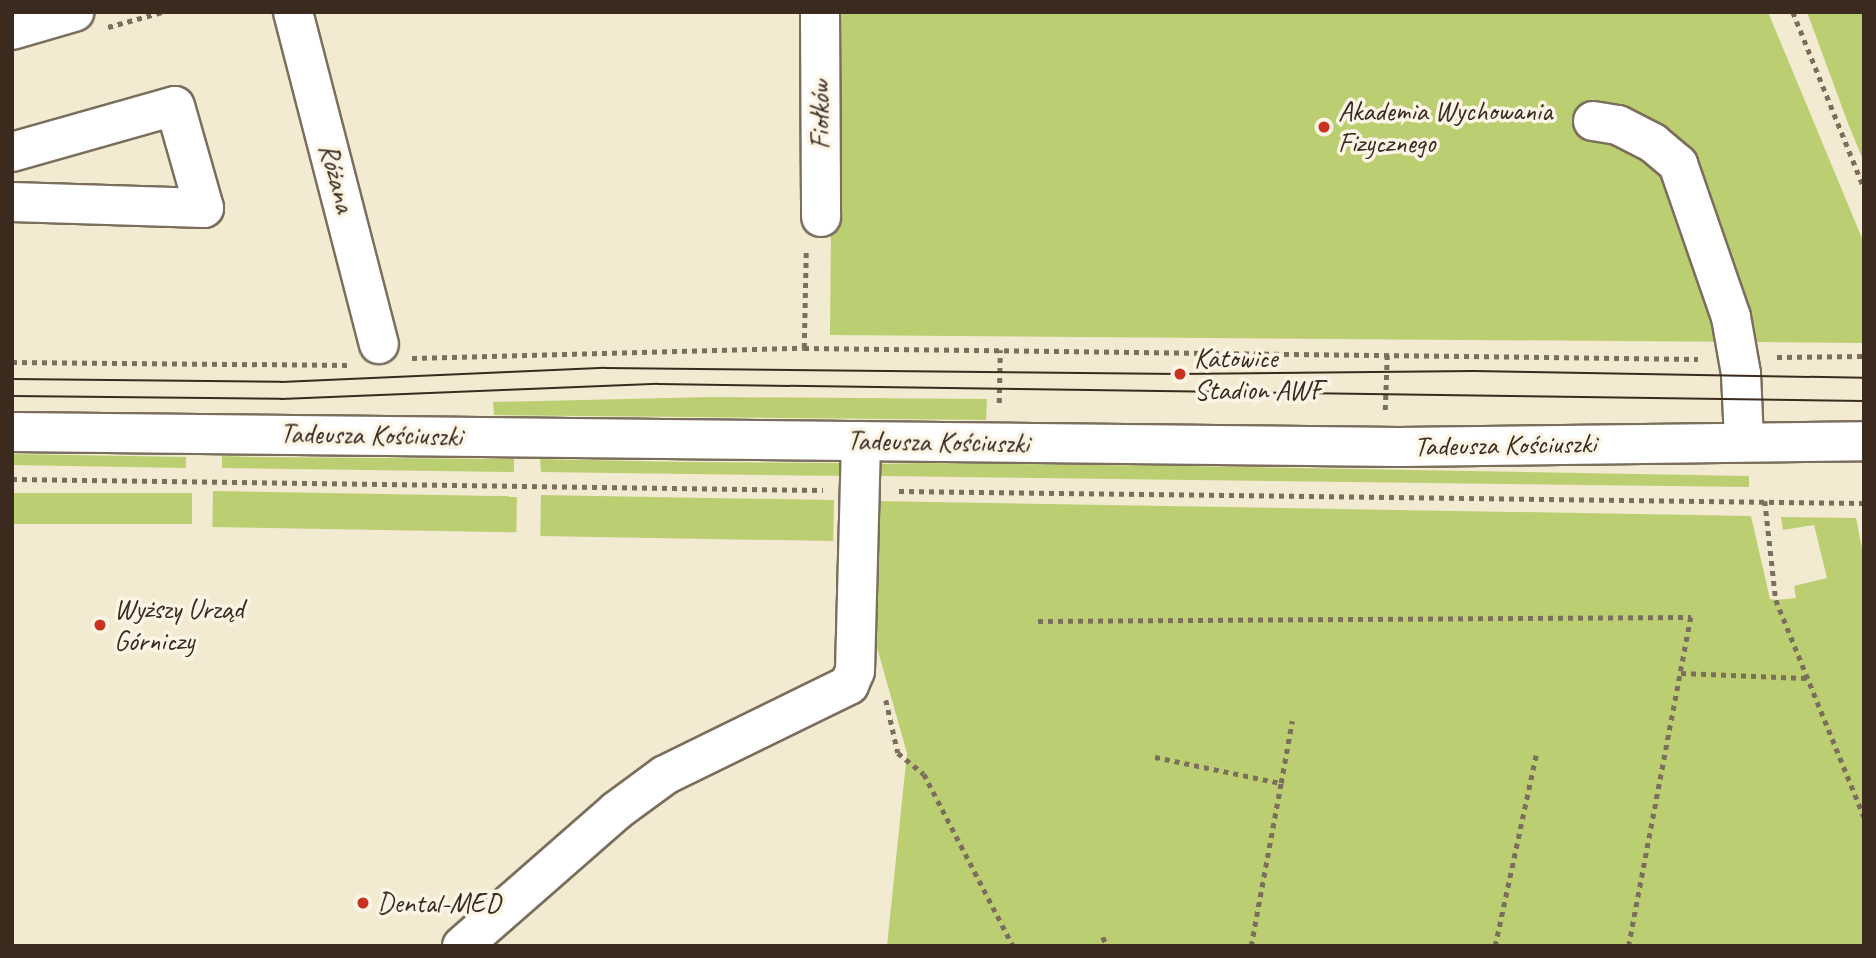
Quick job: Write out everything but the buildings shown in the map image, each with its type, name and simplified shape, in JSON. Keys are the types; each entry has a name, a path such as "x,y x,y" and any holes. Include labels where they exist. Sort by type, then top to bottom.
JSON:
{"street":[{"path":"12,30 74,12"},
{"name":"Różana","path":"293,12 382,355"},
{"name":"Fiołków","path":"814,232 820,12"},
{"path":"12,152 175,106 204,208 12,202"},
{"path":"1593,121 1630,131 1678,164 1731,317 1741,374 1744,440"},
{"name":"Tadeusza Kościuszki","path":"12,432 1399,447 1744,440 1864,441"},
{"path":"462,946 616,811 665,775 849,685 855,649 860,441"}],"path":[{"path":"1793,12 1864,188"},
{"path":"804,348 814,232"},
{"path":"12,362 804,348 1686,359"},
{"path":"1000,350 999,408 1012,408"},
{"path":"1373,414 1385,413 1387,355"},
{"path":"12,479 1864,503"},
{"path":"1765,501 1776,600 1864,817"},
{"path":"1038,621 1691,617 1629,946"},
{"path":"855,649 885,696 898,753 924,774 1013,946"},
{"path":"1681,673 1807,678"},
{"path":"1251,946 1292,721"},
{"path":"1495,946 1536,754"},
{"path":"1155,757 1280,783"},
{"path":"1103,937 1107,946"}],"green space":[{"name":"Akademia Wychowania Fizycznego","path":"833,12 1768,12 1864,243 1864,343 830,335"},
{"path":"1807,12 1864,12 1864,162 1849,126"},
{"path":"712,397 987,399 986,420 494,415 493,402"},
{"path":"12,454 186,457 186,468 12,465"},
{"path":"222,456 514,459 514,472 222,468"},
{"path":"540,459 846,463 846,476 541,472"},
{"path":"881,464 1749,476 1749,487 881,476"},
{"path":"213,491 517,496 516,532 212,527"},
{"path":"12,493 192,493 192,524 12,524"},
{"path":"541,495 834,500 833,541 540,536"},
{"path":"873,501 1751,516 1770,599 1776,600 1796,598 1794,586 1827,578 1814,525 1783,530 1781,517 1856,518 1864,559 1864,946 887,946 907,753 874,637"}],"tram line":[{"path":"12,379 281,382 605,368 1180,374 1474,371 1864,378"},
{"path":"12,396 281,399 658,384 1864,401"}],"place":[{"name":"Akademia Wychowania Fizycznego","path":"1324,127"},
{"name":"Katowice Stadion AWF","path":"1180,374"},
{"name":"Wyższy Urząd Górniczy","path":"100,625"},
{"name":"Dental-MED","path":"363,903"}]}
